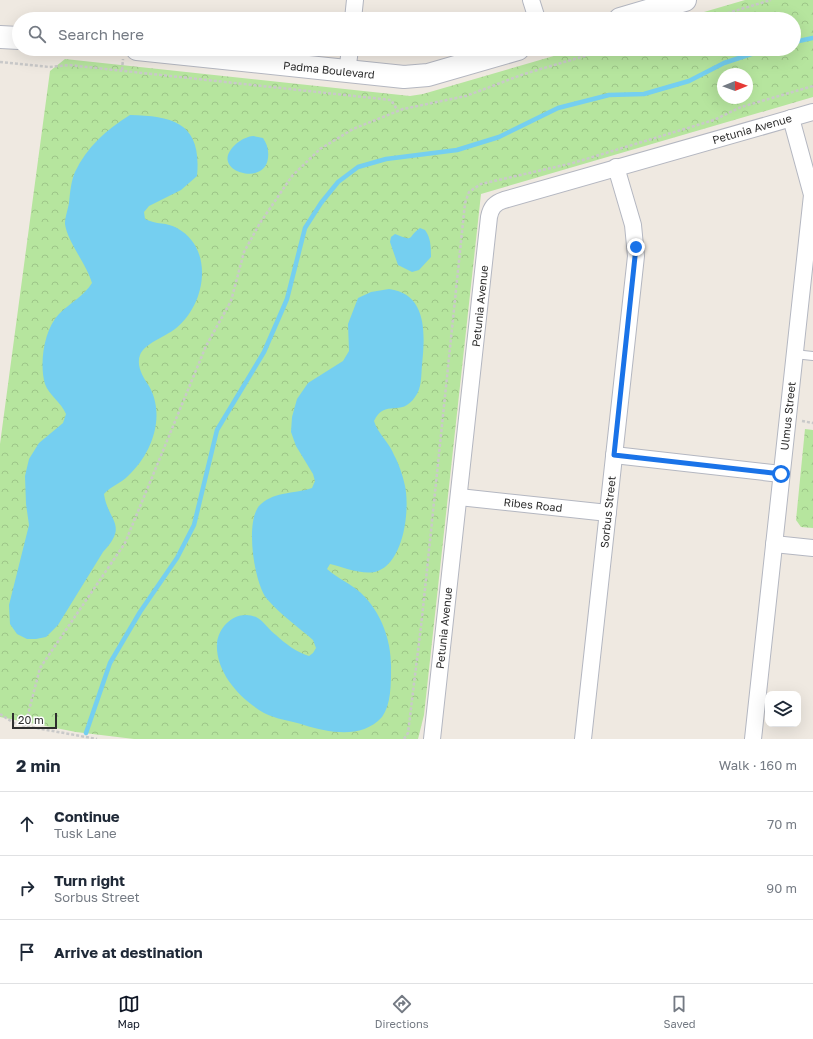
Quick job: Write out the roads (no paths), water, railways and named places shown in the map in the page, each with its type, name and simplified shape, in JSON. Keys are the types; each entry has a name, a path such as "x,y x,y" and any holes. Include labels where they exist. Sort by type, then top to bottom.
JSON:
{"street":[{"path":"354,12 355,0"},
{"path":"531,0 535,12"},
{"path":"644,12 685,0"},
{"path":"0,37 12,38"},
{"name":"Padma Boulevard","path":"201,56 383,76 417,77 493,56"},
{"path":"347,72 349,56"},
{"name":"Petunia Avenue","path":"432,739 489,217 493,207 496,203 504,200 813,112"},
{"name":"Ulmus Street","path":"753,739 812,195 791,118"},
{"name":"Sorbus Street","path":"583,739 636,247 633,225 616,167"},
{"path":"614,455 781,474"},
{"name":"Ribes Road","path":"459,496 608,513"},
{"path":"774,544 813,548"}],"lane":[{"path":"794,354 813,356"}],"water":[{"path":"130,115 160,118 172,121 182,126 190,134 195,145 197,176 181,190 149,206 144,212 145,219 173,226 189,237 197,249 201,263 202,277 194,306 186,319 175,329 146,347 140,355 139,363 141,371 154,398 156,422 150,446 144,457 125,478 104,494 106,503 115,523 115,535 58,625 46,637 27,639 17,634 10,624 9,605 29,525 26,504 25,476 29,459 39,443 63,423 66,414 49,392 45,384 43,376 44,347 46,337 54,320 92,283 69,238 65,224 72,183 75,172 91,147 113,126"},
{"path":"253,136 263,138 266,143 268,158 265,167 259,172 251,174 235,170 230,165 227,158 230,151 243,139"},
{"path":"420,228 425,230 430,240 431,257 419,270 412,272 398,265 390,242 391,237 395,234 410,238"},
{"path":"389,289 402,292 411,299 417,307 421,318 424,341 420,386 415,397 410,403 404,406 383,410 378,414 374,421 378,430 392,450 403,478 407,508 406,521 399,546 394,557 387,565 378,571 360,572 330,564 327,569 361,593 375,610 380,619 390,649 390,694 385,712 374,724 365,729 335,732 273,717 255,707 238,692 225,674 217,654 217,643 221,630 230,620 242,615 249,615 259,619 273,633 300,653 309,656 316,648 313,640 278,610 267,599 262,591 258,580 253,551 253,523 256,511 261,504 267,500 279,495 312,488 315,481 313,474 296,446 291,432 292,417 297,399 308,383 343,361 349,351 348,324 358,298 371,292"}],"waterway":[{"path":"801,41 813,38"},
{"path":"86,733 110,663 140,612 177,558 194,525 217,430 264,352 287,299 305,228 321,203 338,182 358,167 386,159 457,150 499,137 558,108 609,95 644,94 689,81 724,63 746,56"}]}
